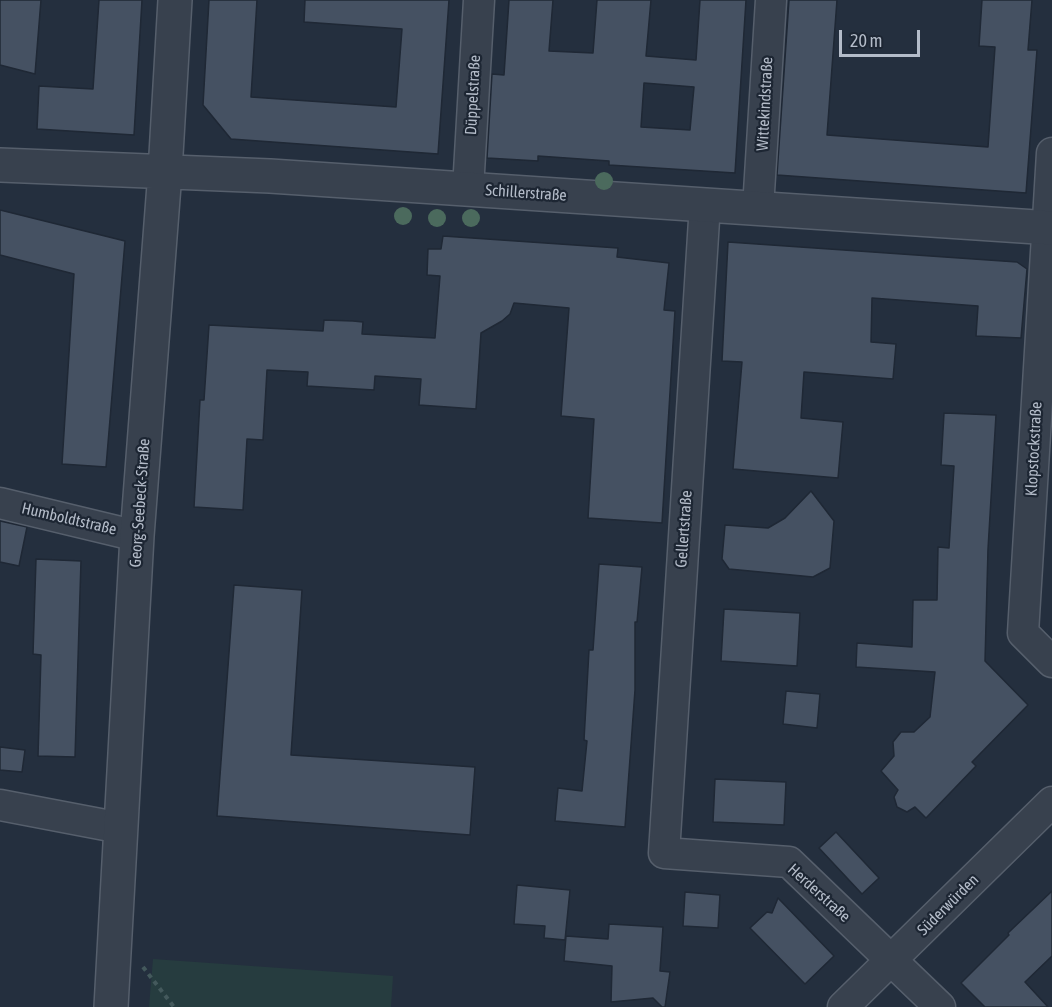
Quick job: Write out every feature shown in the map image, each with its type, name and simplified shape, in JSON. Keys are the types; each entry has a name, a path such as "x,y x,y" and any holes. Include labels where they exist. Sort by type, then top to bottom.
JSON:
{"street":[{"name":"Georg-Seebeck-Straße","path":"111,1007 137,536 165,172 175,0"},
{"name":"Düppelstraße","path":"468,189 479,0"},
{"name":"Wittekindstraße","path":"758,208 771,0"},
{"name":"Klopstockstraße","path":"1052,153 1023,633 1052,662"},
{"name":"Schillerstraße","path":"0,165 270,176 1049,228"},
{"name":"Gellertstraße","path":"664,853 705,204"},
{"name":"Humboldtstraße","path":"0,503 137,536"},
{"name":"Süderwürden","path":"843,1007 1052,802"},
{"path":"0,804 121,828"},
{"name":"Herderstraße","path":"664,853 789,862 940,1007"}],"green space":[{"path":"153,959 393,976 391,1007 149,1007"}],"building":[{"path":"0,0 41,0 35,74 0,65"},
{"path":"99,0 142,0 134,135 37,129 39,86 93,89"},
{"path":"209,0 257,0 251,97 396,107 402,29 304,22 305,0 449,0 438,154 231,139 203,105"},
{"path":"509,0 553,0 549,51 593,53 597,0 651,0 646,56 696,60 700,0 746,0 735,173 609,165 609,161 538,156 538,161 487,158 492,74 504,75","holes":["644,83 694,87 690,130 641,127"]},
{"path":"789,0 837,0 827,135 988,147 995,47 979,46 982,0 1032,0 1028,50 1037,50 1026,193 777,175"},
{"path":"0,210 125,241 106,467 62,464 74,274 0,255"},
{"path":"443,236 618,248 617,257 669,263 664,310 675,311 662,523 588,518 594,419 561,416 569,308 514,303 510,314 481,333 476,409 419,405 421,379 375,376 374,390 307,386 308,372 267,370 263,440 247,439 243,510 194,507 200,400 204,400 209,325 323,331 324,320 353,321 363,322 362,334 435,338 440,276 427,275 428,249 441,249"},
{"path":"728,242 1017,262 1027,269 1021,338 976,336 978,306 872,298 871,342 896,344 893,379 804,372 801,418 843,422 838,478 733,469 742,362 722,361"},
{"path":"944,413 996,415 988,549 985,661 1028,705 972,762 976,766 926,818 915,807 907,812 897,807 894,797 898,790 881,771 894,756 893,742 901,732 914,732 930,717 935,672 856,667 857,643 912,647 913,600 937,600 938,547 949,548 954,466 941,465"},
{"path":"811,491 834,521 830,568 813,577 729,569 722,559 725,525 768,528 785,518"},
{"path":"0,521 27,527 19,566 0,562"},
{"path":"36,559 81,561 75,757 38,756 41,655 33,654"},
{"path":"599,564 642,567 637,622 635,622 635,690 625,827 555,821 558,788 582,791 587,741 584,740 589,650 593,650"},
{"path":"234,585 302,590 291,755 475,767 470,835 217,816"},
{"path":"724,609 800,613 797,666 721,661"},
{"path":"786,691 820,694 817,728 783,724"},
{"path":"0,747 25,750 22,772 0,770"},
{"path":"715,779 786,782 784,825 713,822"},
{"path":"836,832 879,878 862,894 819,848"},
{"path":"517,885 570,890 565,940 544,938 545,926 514,924"},
{"path":"1052,891 1052,956 1025,982 1048,1007 985,1007 961,983"},
{"path":"685,892 720,895 718,928 683,926"},
{"path":"778,898 834,956 805,984 750,928 767,912 772,913"},
{"path":"609,924 663,927 660,971 670,972 665,1007 653,998 611,1002 612,966 564,961 566,936 608,939"}]}
